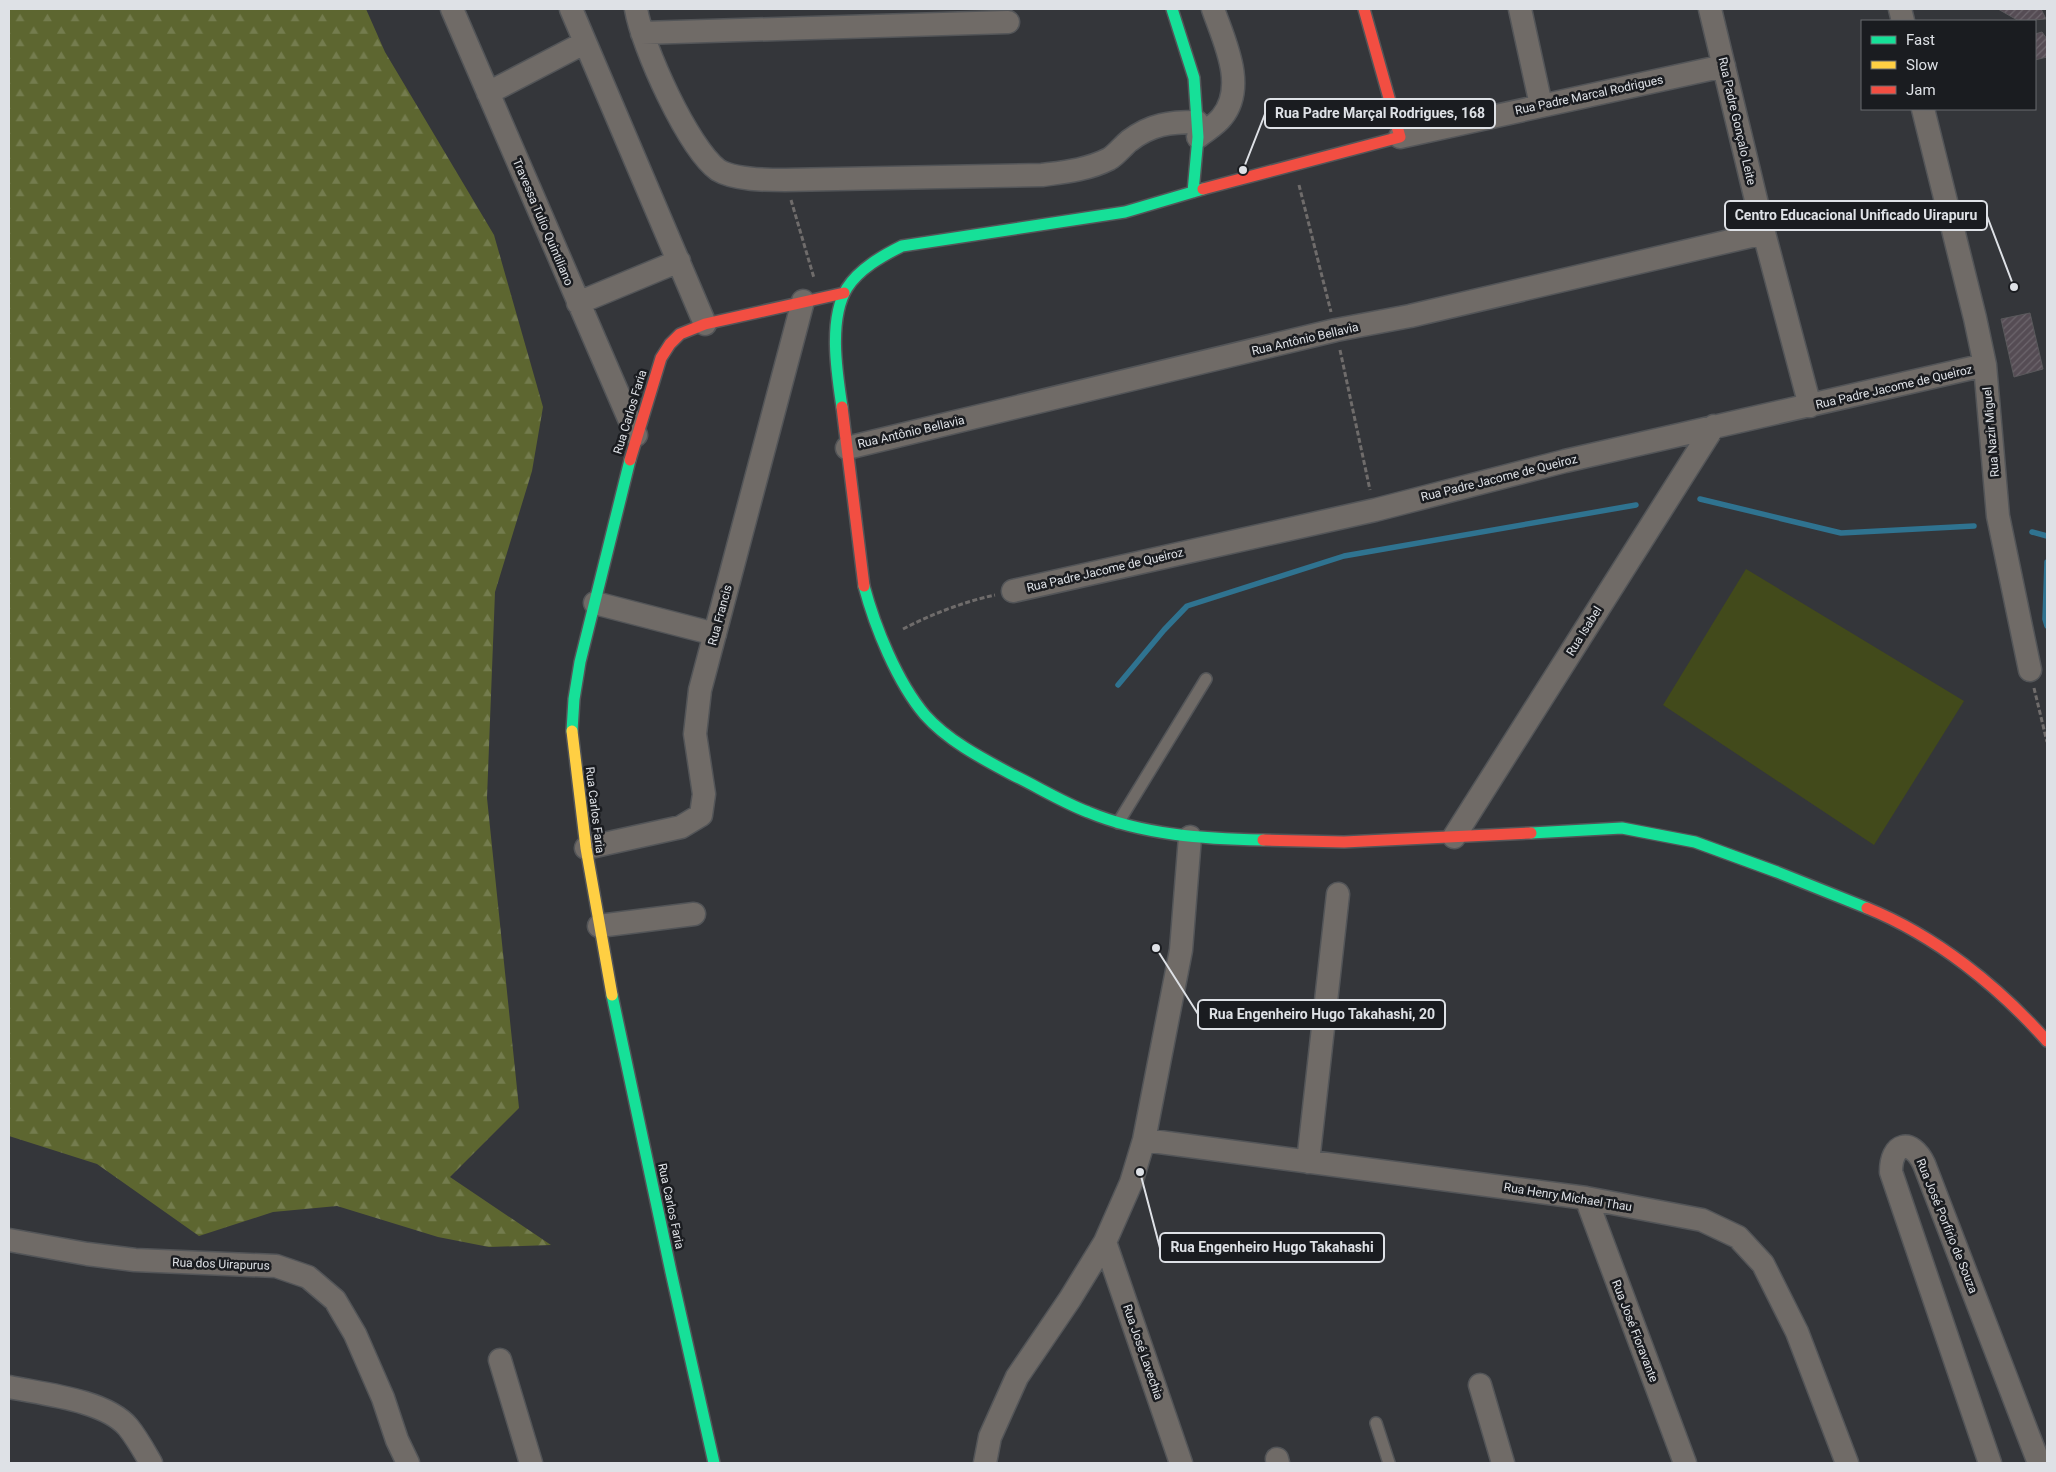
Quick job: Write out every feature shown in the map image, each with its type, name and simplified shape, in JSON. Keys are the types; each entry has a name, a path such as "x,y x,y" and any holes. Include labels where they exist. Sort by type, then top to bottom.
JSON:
{"main road":[{"path":"1172,9 1194,78 1197,130 1193,192"},
{"path":"1364,9 1400,137"},
{"name":"Rua Padre Marcal Rodrigues","path":"844,293 858,275 886,253 902,246 1125,212 1400,137"},
{"path":"844,293 837,324 838,368 862,579 871,613 906,688 926,716 952,739 1023,780 1087,812 1118,823 1190,837 1344,842 1622,828 1695,842 1777,872 1891,918 1955,956 2022,1014 2047,1041"},
{"name":"Rua Carlos Faria","path":"714,1463 669,1262 599,926 586,848 572,737 574,699 580,662 636,435 661,358 670,344 680,334 705,324 844,293"}],"street":[{"name":"Travessa Tulio Quintiliano","path":"452,9 636,435"},
{"path":"571,9 705,324"},
{"path":"636,9 642,33 678,115 704,156 719,171 748,179 785,180 1042,175 1081,170 1110,158 1128,142 1149,128 1170,122 1197,130 1222,118 1229,105 1232,90 1232,66 1214,9"},
{"path":"1520,9 1541,105"},
{"name":"Rua Padre Gonçalo Leite","path":"1710,9 1764,233 1810,406"},
{"path":"642,33 1008,22"},
{"path":"488,93 584,43"},
{"name":"Rua Padre Marcal Rodrigues","path":"1400,137 1724,66"},
{"name":"Rua Nazir Miguel","path":"1923,110 1985,365 1998,516 2030,670"},
{"name":"Rua Antônio Bellavia","path":"846,448 1336,330 1410,316 1764,233"},
{"path":"578,303 678,261"},
{"name":"Rua Francis","path":"586,848 681,827 701,815 704,794 695,734 700,690 812,300"},
{"name":"Rua Padre Jacome de Queiroz","path":"1013,591 1375,510 1556,463 1985,365"},
{"name":"Rua Isabel","path":"1454,837 1714,426"},
{"path":"595,603 715,634"},
{"path":"985,1463 990,1438 1017,1377 1070,1299 1105,1242 1131,1183 1144,1140 1181,950 1190,837"},
{"path":"1308,1162 1338,894"},
{"path":"599,926 694,914"},
{"name":"Rua Henry Michael Thau","path":"1144,1140 1586,1198 1702,1220 1738,1237 1763,1264 1797,1332 1847,1463"},
{"name":"Rua José Porfírio de Souza","path":"1990,1463 1891,1172 1891,1160 1896,1150 1904,1146 1912,1147 1919,1154 1924,1164 2039,1463"},
{"name":"Rua José Fioravante","path":"1586,1198 1685,1463"},
{"name":"Rua dos Uirapurus","path":"9,1240 87,1254 135,1260 276,1266 308,1277 335,1300 355,1334 383,1398 397,1440 408,1463"},
{"name":"Rua José Lavechia","path":"1105,1242 1182,1463"},
{"path":"500,1360 530,1463"},
{"path":"1480,1385 1503,1463"},
{"path":"9,1387 98,1406 118,1418 127,1427 151,1463"}],"lane":[{"path":"1118,823 1206,679"},
{"path":"1376,1423 1389,1463"}],"path":[{"path":"1294,165 1336,330 1375,510"},
{"path":"785,180 812,300"},
{"path":"883,640 919,621 972,600"},
{"path":"2030,670 2047,742"}],"green space":[{"path":"9,9 366,9 385,52 494,235 543,407 532,471 495,592 487,798 519,1108 450,1177 551,1245 489,1247 438,1237 337,1206 273,1212 199,1236 97,1164 9,1136"},
{"path":"1746,569 1964,701 1874,845 1663,705"}],"building":[{"path":"1998,9 2041,9 2046,19 2032,20 2017,20"},
{"path":"2042,32 2047,39 2047,57 2036,60 2036,34"},
{"path":"2030,313 2043,369 2014,377 2001,319"}],"waterway":[{"path":"1700,499 1841,533 1974,526"},
{"path":"1118,685 1164,630 1187,606 1344,556 1636,505"},
{"path":"2032,532 2047,536"},
{"path":"2047,562 2045,619 2047,626"}],"traffic: fast":[{"path":"1172,9 1194,78 1198,137 1193,192"},
{"path":"842,407 836,363 836,331 841,301 852,281 864,269 879,259 902,246 1125,212 1203,189"},
{"path":"572,731 574,699 580,662 630,460"},
{"path":"864,586 874,619 888,654 905,687 925,715 944,733 966,749 1059,799 1109,820 1152,831 1197,837 1263,840"},
{"path":"1531,833 1622,828 1695,842 1867,908"},
{"path":"612,995 714,1463"}],"traffic: slow":[{"path":"572,731 586,848 612,995"}],"traffic: jam":[{"path":"1203,189 1400,137 1364,9"},
{"path":"630,460 661,358 670,344 680,334 705,324 844,293"},
{"path":"842,407 864,586"},
{"path":"1263,840 1344,842 1531,833"},
{"path":"1867,908 1893,919 1965,964 2008,1001 2047,1041"}],"place":[{"name":"Rua Padre Marçal Rodrigues, 168","path":"1243,170"},
{"name":"Centro Educacional Unificado Uirapuru","path":"2014,287"},
{"name":"Rua Engenheiro Hugo Takahashi, 20","path":"1156,948"},
{"name":"Rua Engenheiro Hugo Takahashi","path":"1140,1172"}]}
